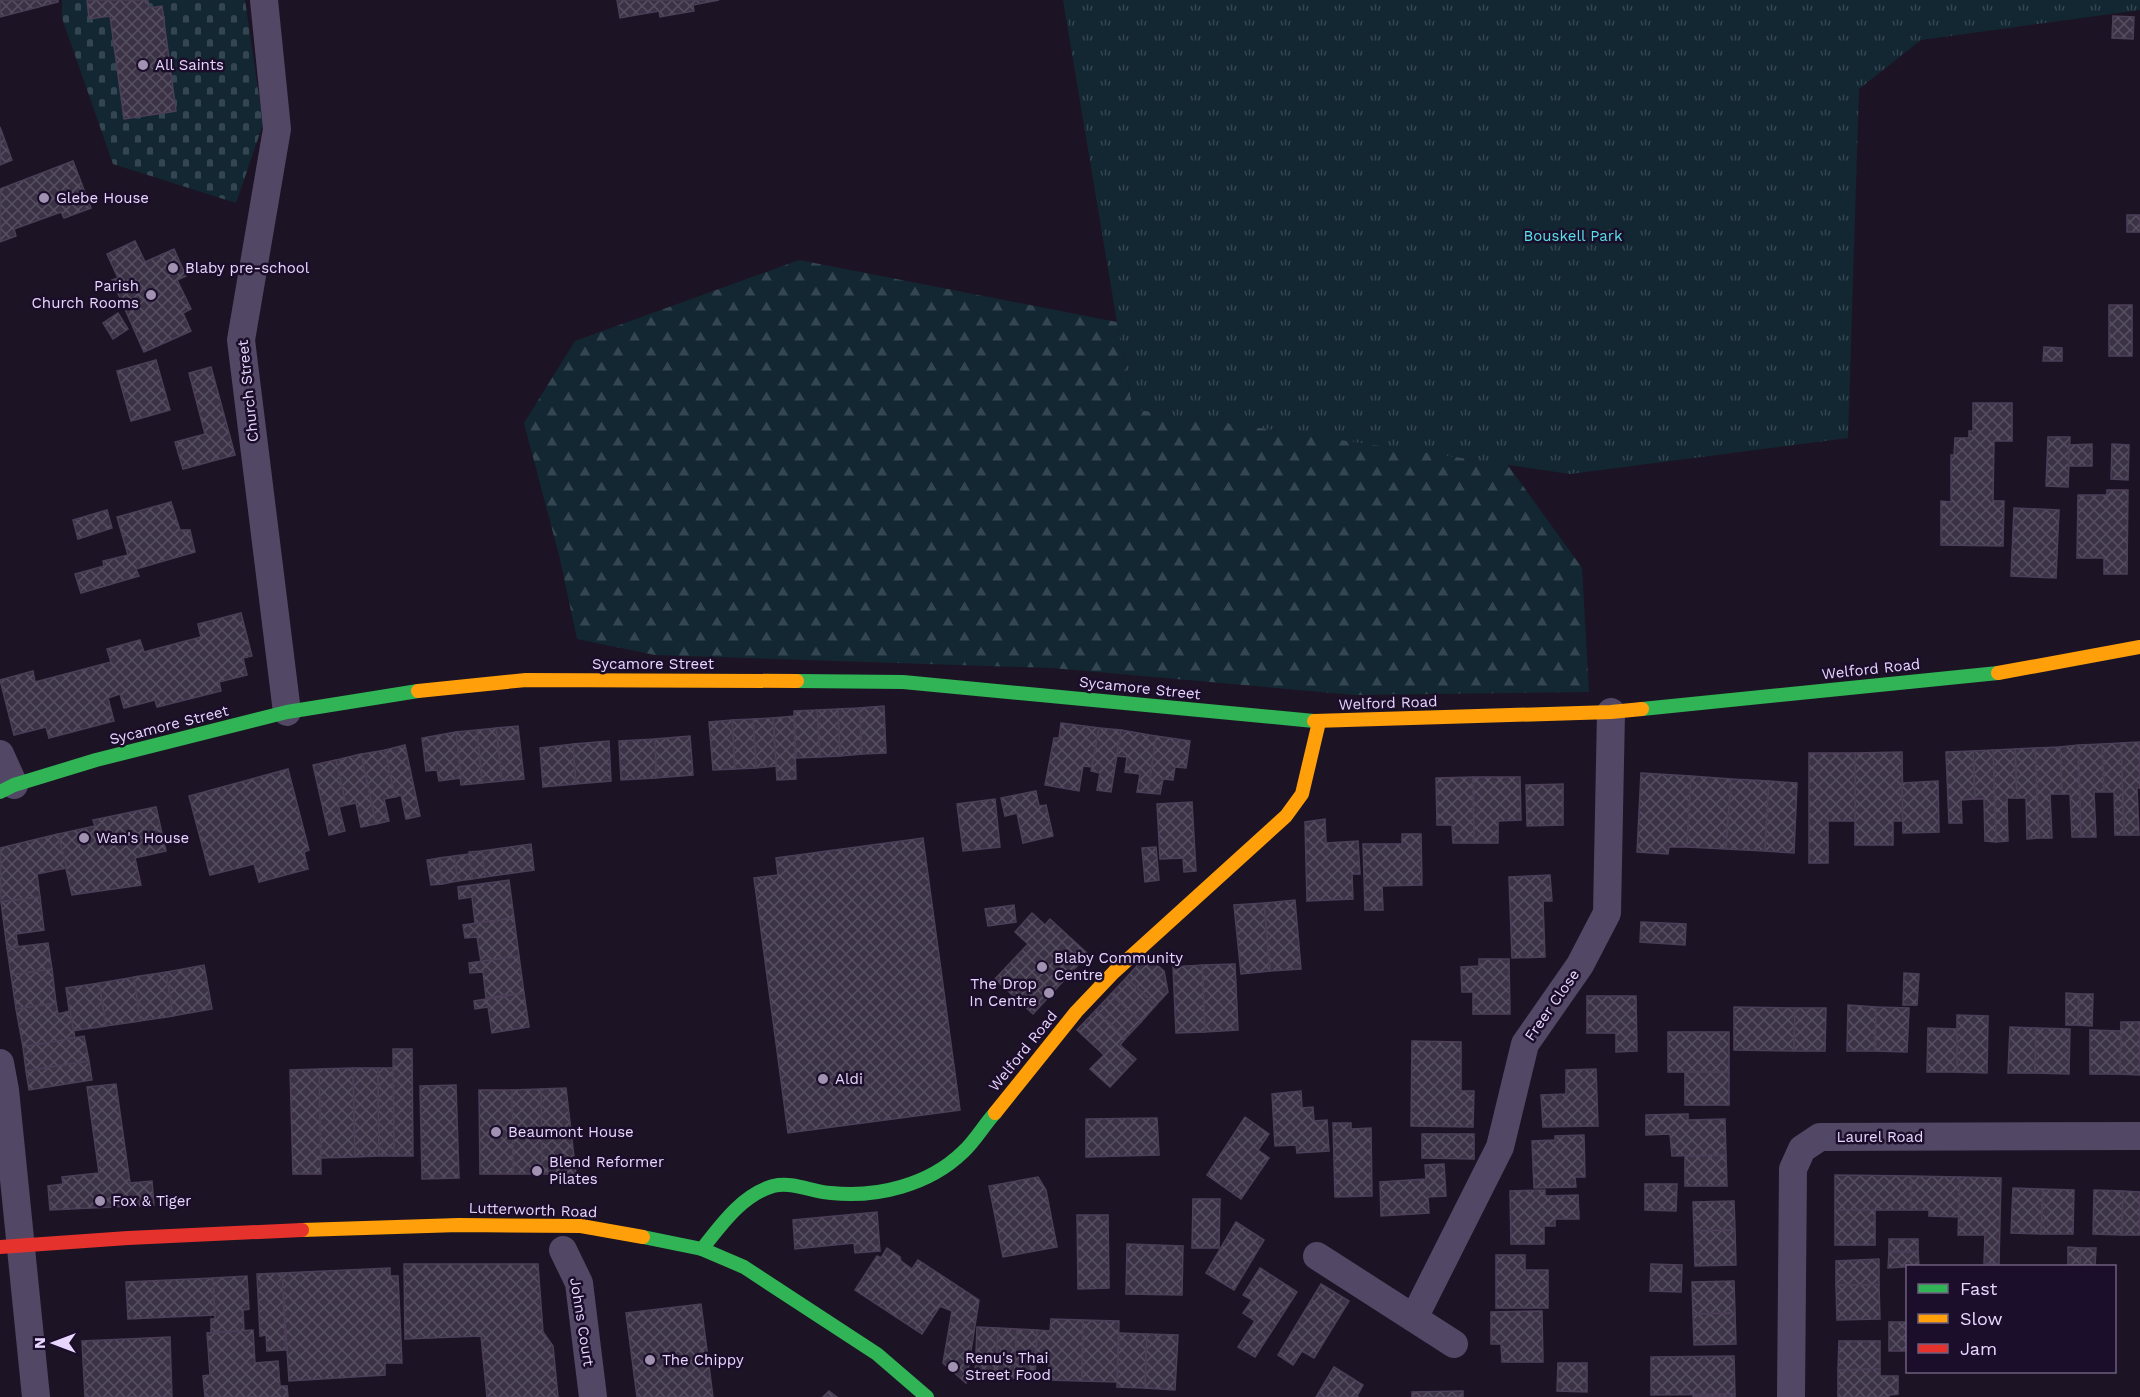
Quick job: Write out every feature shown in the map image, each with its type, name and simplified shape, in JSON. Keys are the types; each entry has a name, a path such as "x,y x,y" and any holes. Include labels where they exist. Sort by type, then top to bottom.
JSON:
{"street":[{"name":"Church Street","path":"264,0 277,129 241,340 287,712"},
{"name":"Welford Road","path":"702,1249 745,1202 758,1192 775,1185 796,1185 825,1193 854,1196 885,1192 924,1178 941,1169 963,1152 1076,1012 1114,972 1286,816 1302,794 1318,722 1611,712 1999,673 2140,646"},
{"name":"Sycamore Street","path":"7,789 96,760 287,712 407,692 526,680 903,682 1318,722"},
{"name":"Freer Close","path":"1414,1318 1500,1147 1525,1044 1580,965 1606,913 1611,712"},
{"path":"0,754 7,789"},
{"path":"0,1063 5,1090 10,1247 36,1397"},
{"name":"Laurel Road","path":"1791,1397 1793,1169 1802,1149 1820,1137 2140,1136"},
{"name":"Lutterworth Road","path":"10,1247 128,1238 459,1224 581,1226 702,1249 744,1267 877,1354 927,1397"},
{"name":"Johns Court","path":"562,1250 579,1283 593,1397"},
{"path":"1317,1256 1454,1344"}],"green space":[{"path":"62,0 245,0 263,124 236,203 113,164 62,18"},
{"name":"Bouskell Park","path":"1063,0 2140,0 2140,10 1921,40 1859,89 1848,438 1570,474 1133,409"},
{"path":"799,260 1117,322 1133,409 1507,464 1582,568 1589,692 1355,695 1052,668 655,655 577,639 560,559 524,423 575,341"}],"building":[{"path":"0,0 58,0 58,2 0,17"},
{"name":"All Saints","path":"87,0 148,0 149,8 162,6 176,111 124,119 110,16 89,19"},
{"path":"617,0 719,0 693,5 694,11 660,17 659,11 620,18"},
{"path":"2113,16 2134,17 2133,39 2112,38"},
{"path":"0,127 12,160 0,165"},
{"name":"Glebe House","path":"73,161 91,208 64,218 61,212 14,229 16,236 0,242 0,189"},
{"path":"2127,215 2140,215 2140,232 2127,232"},
{"name":"Parish Church Rooms","path":"135,241 145,262 174,249 186,276 177,280 191,309 183,313 191,331 144,352 112,280 118,278 107,254"},
{"path":"2109,305 2132,305 2132,356 2109,356"},
{"path":"118,313 128,329 113,339 103,323"},
{"path":"2044,347 2062,348 2062,361 2043,361"},
{"path":"156,360 170,410 131,421 117,371"},
{"path":"211,367 235,455 183,469 175,442 205,434 189,373"},
{"path":"1973,403 2012,403 2012,441 1994,441 1993,501 2004,501 2003,546 1941,545 1941,501 1951,502 1951,455 1954,455 1955,438 1969,438 1969,431 1973,431"},
{"path":"2048,437 2070,437 2068,487 2046,486"},
{"path":"2092,444 2092,466 2069,466 2069,445"},
{"path":"2112,444 2129,445 2128,480 2111,479"},
{"path":"2107,490 2128,490 2127,574 2104,574 2104,558 2077,558 2078,495 2107,495"},
{"path":"171,502 180,530 190,530 195,552 136,569 139,576 81,593 75,574 104,566 103,561 128,555 117,517"},
{"path":"2014,508 2059,510 2056,578 2011,576"},
{"path":"107,510 112,528 78,539 73,520"},
{"path":"241,613 252,656 243,658 247,675 219,682 221,691 157,707 155,700 124,708 120,694 108,698 114,721 49,738 46,727 14,735 0,680 33,671 35,682 111,662 107,649 140,640 144,652 201,637 198,624"},
{"path":"884,706 886,753 862,754 859,708"},
{"path":"859,708 862,754 840,756 838,709"},
{"path":"838,709 840,756 820,757 817,710"},
{"path":"817,710 820,757 796,758 794,711"},
{"path":"794,716 796,779 777,780 773,718"},
{"path":"773,718 776,766 756,768 753,719"},
{"path":"753,719 756,768 735,769 732,720"},
{"path":"732,720 735,769 713,770 709,722"},
{"path":"1061,723 1099,728 1092,767 1083,766 1079,791 1045,785 1054,738 1059,738"},
{"path":"518,726 524,779 502,781 496,728"},
{"path":"496,728 502,781 482,783 477,730"},
{"path":"1099,728 1121,730 1111,792 1097,790 1100,773 1091,771"},
{"path":"477,730 482,783 461,785 456,732"},
{"path":"1121,730 1156,736 1148,793 1137,792 1140,774 1125,772 1127,757 1117,756"},
{"path":"456,732 461,778 439,781 437,770 426,771 422,738"},
{"path":"690,736 693,775 656,778 655,739"},
{"path":"1156,736 1190,741 1186,768 1175,767 1173,780 1163,779 1160,794 1148,793"},
{"path":"655,739 656,778 621,780 619,741"},
{"path":"609,741 611,781 576,784 573,744"},
{"path":"2140,742 2140,788 2137,788 2139,835 2124,835 2121,743"},
{"path":"2121,743 2124,835 2115,835 2114,792 2104,792 2102,744"},
{"path":"573,744 576,784 543,787 540,748"},
{"path":"2102,744 2104,792 2094,792 2096,837 2081,837 2078,745"},
{"path":"405,745 420,816 406,819 401,795 395,797 385,750"},
{"path":"2078,745 2081,837 2072,837 2070,794 2062,794 2060,747"},
{"path":"2060,747 2062,794 2050,794 2052,838 2039,838 2035,748"},
{"path":"2035,748 2039,838 2027,839 2026,798 2017,798 2015,749"},
{"path":"2015,749 2017,798 2007,798 2008,841 1996,842 1993,750"},
{"path":"385,750 395,797 384,799 389,821 376,824 361,754"},
{"path":"1993,750 1996,842 1985,841 1984,799 1975,799 1973,751"},
{"path":"1973,751 1975,799 1961,800 1962,823 1949,823 1946,752"},
{"path":"1902,752 1903,821 1893,821 1893,845 1855,845 1855,753"},
{"path":"1809,753 1855,753 1855,821 1828,821 1828,863 1809,863"},
{"path":"361,754 376,824 361,827 356,803 346,805 336,760"},
{"path":"336,760 346,805 339,807 345,831 329,835 313,765"},
{"path":"288,769 309,850 304,852 308,869 259,882 254,864 210,875 189,796"},
{"path":"1641,773 1691,776 1687,847 1669,847 1668,854 1637,852"},
{"path":"1691,776 1731,779 1726,849 1687,847"},
{"path":"1473,777 1474,843 1453,843 1452,825 1437,825 1436,778"},
{"path":"1473,777 1520,777 1521,820 1498,821 1498,843 1474,843"},
{"path":"1731,779 1769,781 1765,851 1726,849"},
{"path":"1769,781 1797,783 1794,853 1765,851"},
{"path":"1938,781 1939,832 1903,833 1902,783"},
{"path":"1563,784 1563,825 1527,826 1526,785"},
{"path":"1036,791 1039,806 1046,805 1053,836 1023,843 1017,813 1005,816 1001,798"},
{"path":"995,799 1000,847 963,851 957,804"},
{"path":"1192,802 1196,871 1184,872 1183,858 1160,859 1157,804"},
{"path":"156,807 166,851 135,858 141,885 72,895 58,834 95,826 93,820"},
{"path":"1325,819 1326,843 1358,841 1360,874 1352,874 1353,899 1307,901 1305,822"},
{"path":"58,834 67,868 37,874 40,897 1,902 0,848"},
{"path":"1402,834 1421,834 1422,885 1382,886 1383,910 1365,910 1363,844 1402,844"},
{"path":"923,838 960,1110 788,1133 754,878 778,875 776,858"},
{"path":"531,844 534,870 485,877 482,851"},
{"path":"1156,847 1159,880 1145,882 1142,848"},
{"path":"482,851 485,877 472,879 469,852"},
{"path":"469,854 472,879 458,881 454,856"},
{"path":"454,856 458,881 442,884 439,858"},
{"path":"439,858 442,884 431,885 427,860"},
{"path":"1550,875 1552,901 1543,901 1545,957 1512,958 1509,877"},
{"path":"509,880 514,918 475,923 472,897 459,899 458,887"},
{"path":"40,897 44,930 16,934 18,947 7,948 1,902"},
{"path":"1295,900 1301,969 1270,971 1264,903"},
{"path":"1264,903 1270,971 1241,974 1234,905"},
{"path":"1014,905 1016,922 988,926 985,909"},
{"name":"Blaby Community Centre","path":"1032,913 1045,925 1050,919 1088,954 1033,1014 995,979 1028,944 1015,932"},
{"path":"514,918 519,956 481,962 477,937 465,938 463,925"},
{"path":"1641,922 1686,924 1685,945 1640,942"},
{"path":"48,943 52,969 11,975 7,948"},
{"path":"519,956 524,993 486,998 483,972 470,973 469,963"},
{"path":"1146,956 1164,971 1168,992 1156,1005 1126,978"},
{"path":"1479,959 1509,959 1510,1014 1473,1014 1473,992 1462,992 1461,967 1479,966"},
{"path":"1235,964 1238,1030 1205,1032 1202,965"},
{"path":"204,965 212,1009 173,1016 166,972"},
{"path":"1202,965 1205,1032 1176,1033 1173,967"},
{"path":"52,969 56,1003 16,1009 11,975"},
{"path":"166,972 173,1016 140,1021 134,977"},
{"path":"1904,973 1919,974 1917,1005 1903,1005"},
{"path":"134,977 140,1021 106,1026 99,983"},
{"path":"1126,978 1156,1005 1141,1022 1111,994"},
{"path":"99,983 106,1026 72,1031 66,988"},
{"path":"524,993 529,1027 492,1033 488,1007 475,1009 474,1001"},
{"path":"2066,993 2079,994 2078,1025 2066,1025"},
{"path":"1111,994 1141,1022 1125,1039 1096,1010"},
{"path":"2079,994 2093,994 2092,1026 2078,1025"},
{"path":"1587,996 1636,996 1637,1051 1616,1052 1616,1033 1587,1033"},
{"path":"56,1003 58,1014 70,1011 75,1038 23,1047 16,1009"},
{"path":"1848,1005 1876,1007 1875,1051 1847,1051"},
{"path":"1734,1007 1795,1008 1794,1051 1734,1050"},
{"path":"1876,1007 1909,1008 1907,1052 1875,1051"},
{"path":"1795,1008 1826,1008 1825,1051 1794,1051"},
{"path":"1096,1010 1125,1039 1120,1045 1136,1059 1110,1087 1090,1069 1104,1055 1077,1030"},
{"path":"1957,1015 1988,1016 1987,1073 1957,1072"},
{"path":"2121,1022 2140,1022 2140,1075 2120,1074"},
{"path":"2010,1027 2036,1028 2035,1073 2008,1073"},
{"path":"1928,1028 1957,1029 1957,1072 1927,1072"},
{"path":"2036,1028 2070,1029 2069,1074 2035,1073"},
{"path":"2090,1030 2121,1031 2120,1074 2090,1074"},
{"path":"1668,1032 1729,1032 1729,1072 1668,1072"},
{"path":"84,1036 89,1061 26,1071 23,1047"},
{"path":"1412,1041 1461,1042 1461,1091 1474,1091 1473,1127 1411,1126"},
{"path":"393,1049 412,1049 413,1156 394,1156"},
{"path":"89,1061 92,1080 29,1090 26,1071"},
{"path":"353,1068 355,1157 321,1158 319,1069"},
{"path":"353,1068 378,1068 379,1156 355,1157"},
{"path":"378,1068 393,1068 394,1156 379,1156"},
{"path":"319,1069 321,1174 293,1174 290,1070"},
{"path":"1596,1069 1598,1126 1543,1127 1541,1095 1566,1094 1566,1070"},
{"path":"1685,1072 1729,1072 1729,1105 1685,1105"},
{"path":"116,1084 130,1183 152,1181 154,1205 50,1210 48,1186 63,1184 62,1177 99,1173 87,1087"},
{"path":"456,1085 459,1178 422,1179 420,1086"},
{"path":"566,1088 576,1174 542,1174 541,1089"},
{"path":"541,1089 542,1174 513,1174 512,1090"},
{"name":"Beaumont House","path":"479,1090 512,1090 513,1174 480,1174"},
{"path":"1301,1091 1302,1108 1313,1107 1314,1121 1327,1120 1329,1151 1297,1153 1296,1145 1275,1146 1272,1094"},
{"path":"1688,1114 1688,1120 1725,1119 1726,1155 1672,1156 1670,1134 1646,1135 1646,1115"},
{"path":"1245,1117 1269,1134 1258,1150 1269,1158 1241,1199 1207,1175"},
{"path":"1157,1118 1159,1155 1086,1157 1086,1119"},
{"path":"1333,1123 1351,1123 1351,1129 1371,1128 1372,1196 1335,1197"},
{"path":"1422,1134 1474,1134 1474,1159 1422,1158"},
{"path":"1584,1135 1585,1177 1575,1177 1576,1187 1534,1188 1532,1141 1555,1140 1555,1136"},
{"path":"1726,1155 1727,1186 1685,1186 1685,1156"},
{"path":"1444,1164 1446,1196 1428,1197 1429,1213 1381,1216 1380,1182 1426,1179 1425,1165"},
{"path":"1835,1175 1911,1176 1911,1210 1835,1210"},
{"path":"1911,1176 1960,1177 1959,1217 1929,1216 1929,1210 1911,1210"},
{"path":"1038,1177 1046,1190 1057,1247 1003,1257 989,1186"},
{"path":"1960,1177 2001,1178 1999,1264 1984,1263 1985,1235 1958,1235"},
{"path":"1645,1184 1677,1184 1676,1211 1645,1210"},
{"path":"2013,1188 2043,1189 2041,1234 2011,1233"},
{"path":"2043,1189 2074,1190 2073,1234 2041,1234"},
{"path":"1545,1190 1545,1196 1578,1195 1579,1219 1555,1219 1555,1226 1544,1226 1544,1244 1511,1244 1510,1191"},
{"path":"2094,1190 2123,1191 2122,1235 2093,1234"},
{"path":"2123,1191 2140,1192 2140,1235 2122,1235"},
{"path":"1193,1199 1220,1199 1219,1248 1192,1248"},
{"path":"1734,1201 1735,1230 1694,1231 1693,1202"},
{"path":"1835,1210 1875,1210 1875,1245 1835,1245"},
{"path":"877,1212 880,1251 855,1253 854,1243 795,1249 793,1220"},
{"path":"1077,1215 1108,1215 1109,1288 1078,1289"},
{"path":"1236,1222 1264,1240 1234,1290 1206,1273"},
{"path":"1735,1230 1736,1265 1695,1266 1694,1231"},
{"path":"1889,1239 1918,1239 1918,1252 1889,1252"},
{"path":"1127,1244 1183,1246 1182,1295 1126,1294"},
{"path":"2068,1247 2081,1248 2080,1265 2068,1265"},
{"path":"887,1248 912,1269 918,1260 979,1300 966,1383 943,1363 952,1311 940,1306 922,1334 855,1290 877,1256 881,1258"},
{"path":"2081,1248 2096,1248 2095,1265 2080,1265"},
{"path":"1889,1252 1918,1252 1919,1265 1888,1268"},
{"path":"1496,1255 1525,1255 1525,1270 1548,1270 1548,1308 1496,1308"},
{"path":"1879,1259 1879,1285 1836,1285 1836,1261"},
{"path":"404,1264 538,1264 543,1332 553,1346 558,1397 487,1397 481,1336 405,1339"},
{"path":"1651,1264 1682,1265 1681,1292 1650,1291"},
{"path":"390,1268 390,1276 398,1276 402,1363 385,1363 385,1375 289,1381 282,1273"},
{"path":"1260,1268 1297,1292 1255,1357 1238,1347 1255,1321 1243,1313 1252,1300 1243,1295"},
{"path":"282,1273 286,1350 267,1351 266,1335 260,1336 257,1274"},
{"path":"247,1276 249,1309 243,1310 244,1331 211,1333 211,1319 215,1319 213,1278"},
{"path":"213,1278 215,1315 128,1319 126,1282"},
{"path":"1734,1281 1735,1313 1693,1314 1692,1282"},
{"path":"1321,1284 1349,1301 1314,1358 1302,1351 1293,1365 1278,1355"},
{"path":"1836,1285 1879,1285 1880,1319 1837,1320"},
{"path":"701,1304 713,1397 637,1397 626,1313"},
{"path":"1542,1311 1543,1362 1502,1362 1501,1344 1491,1344 1491,1312"},
{"path":"1735,1313 1736,1344 1694,1345 1693,1314"},
{"path":"1051,1319 1083,1320 1082,1381 1048,1380 1049,1355 1036,1355 1037,1330 1050,1331"},
{"path":"1083,1320 1119,1321 1117,1382 1082,1381"},
{"path":"1889,1322 1906,1322 1906,1351 1889,1351"},
{"path":"977,1327 998,1328 996,1377 975,1376"},
{"path":"998,1328 1017,1329 1014,1378 996,1377"},
{"path":"1017,1329 1037,1330 1035,1379 1014,1378"},
{"path":"253,1330 255,1363 278,1361 280,1386 287,1386 288,1397 205,1397 203,1376 210,1375 207,1333"},
{"path":"1119,1333 1147,1334 1145,1388 1117,1387"},
{"path":"1147,1334 1178,1335 1175,1390 1145,1388"},
{"path":"170,1337 172,1397 85,1397 82,1341"},
{"path":"1839,1341 1880,1341 1880,1369 1838,1370"},
{"path":"1734,1356 1735,1394 1651,1395 1651,1357"},
{"path":"1558,1363 1587,1363 1587,1392 1557,1391"},
{"path":"1334,1367 1363,1385 1358,1397 1316,1397"},
{"path":"1880,1369 1880,1376 1898,1376 1898,1394 1889,1395 1889,1397 1838,1397 1838,1370"},
{"path":"829,1391 837,1397 823,1397"},
{"path":"1463,1391 1463,1397 1412,1397 1412,1392"},
{"path":"1735,1394 1735,1397 1693,1397 1693,1395"}],"traffic: fast":[{"path":"1642,709 1998,673"},
{"path":"797,681 903,682 1314,721"},
{"path":"0,792 14,785 96,760 287,712 418,691"},
{"path":"702,1249 742,1204 762,1190 773,1186 788,1185 848,1194 884,1191 918,1181 934,1173 963,1152 995,1113"},
{"path":"643,1237 702,1249 744,1267 877,1354 927,1397"}],"traffic: slow":[{"path":"1998,673 2140,647"},
{"path":"418,691 526,680 797,681"},
{"path":"1314,721 1611,712 1642,709"},
{"path":"995,1113 1076,1012 1114,972 1286,816 1302,794 1319,722"},
{"path":"302,1230 459,1225 581,1226 643,1237"}],"traffic: jam":[{"path":"0,1247 302,1230"}],"place":[{"name":"All Saints","path":"143,65"},
{"name":"Glebe House","path":"44,198"},
{"name":"Blaby pre-school","path":"173,268"},
{"name":"Parish Church Rooms","path":"151,295"},
{"name":"Wan's House","path":"84,838"},
{"name":"Blaby Community Centre","path":"1042,967"},
{"name":"The Drop In Centre","path":"1049,993"},
{"name":"Aldi","path":"823,1079"},
{"name":"Beaumont House","path":"496,1132"},
{"name":"Blend Reformer Pilates","path":"537,1171"},
{"name":"Fox & Tiger","path":"100,1201"},
{"name":"The Chippy","path":"650,1360"},
{"name":"Renu's Thai Street Food","path":"953,1367"}]}
